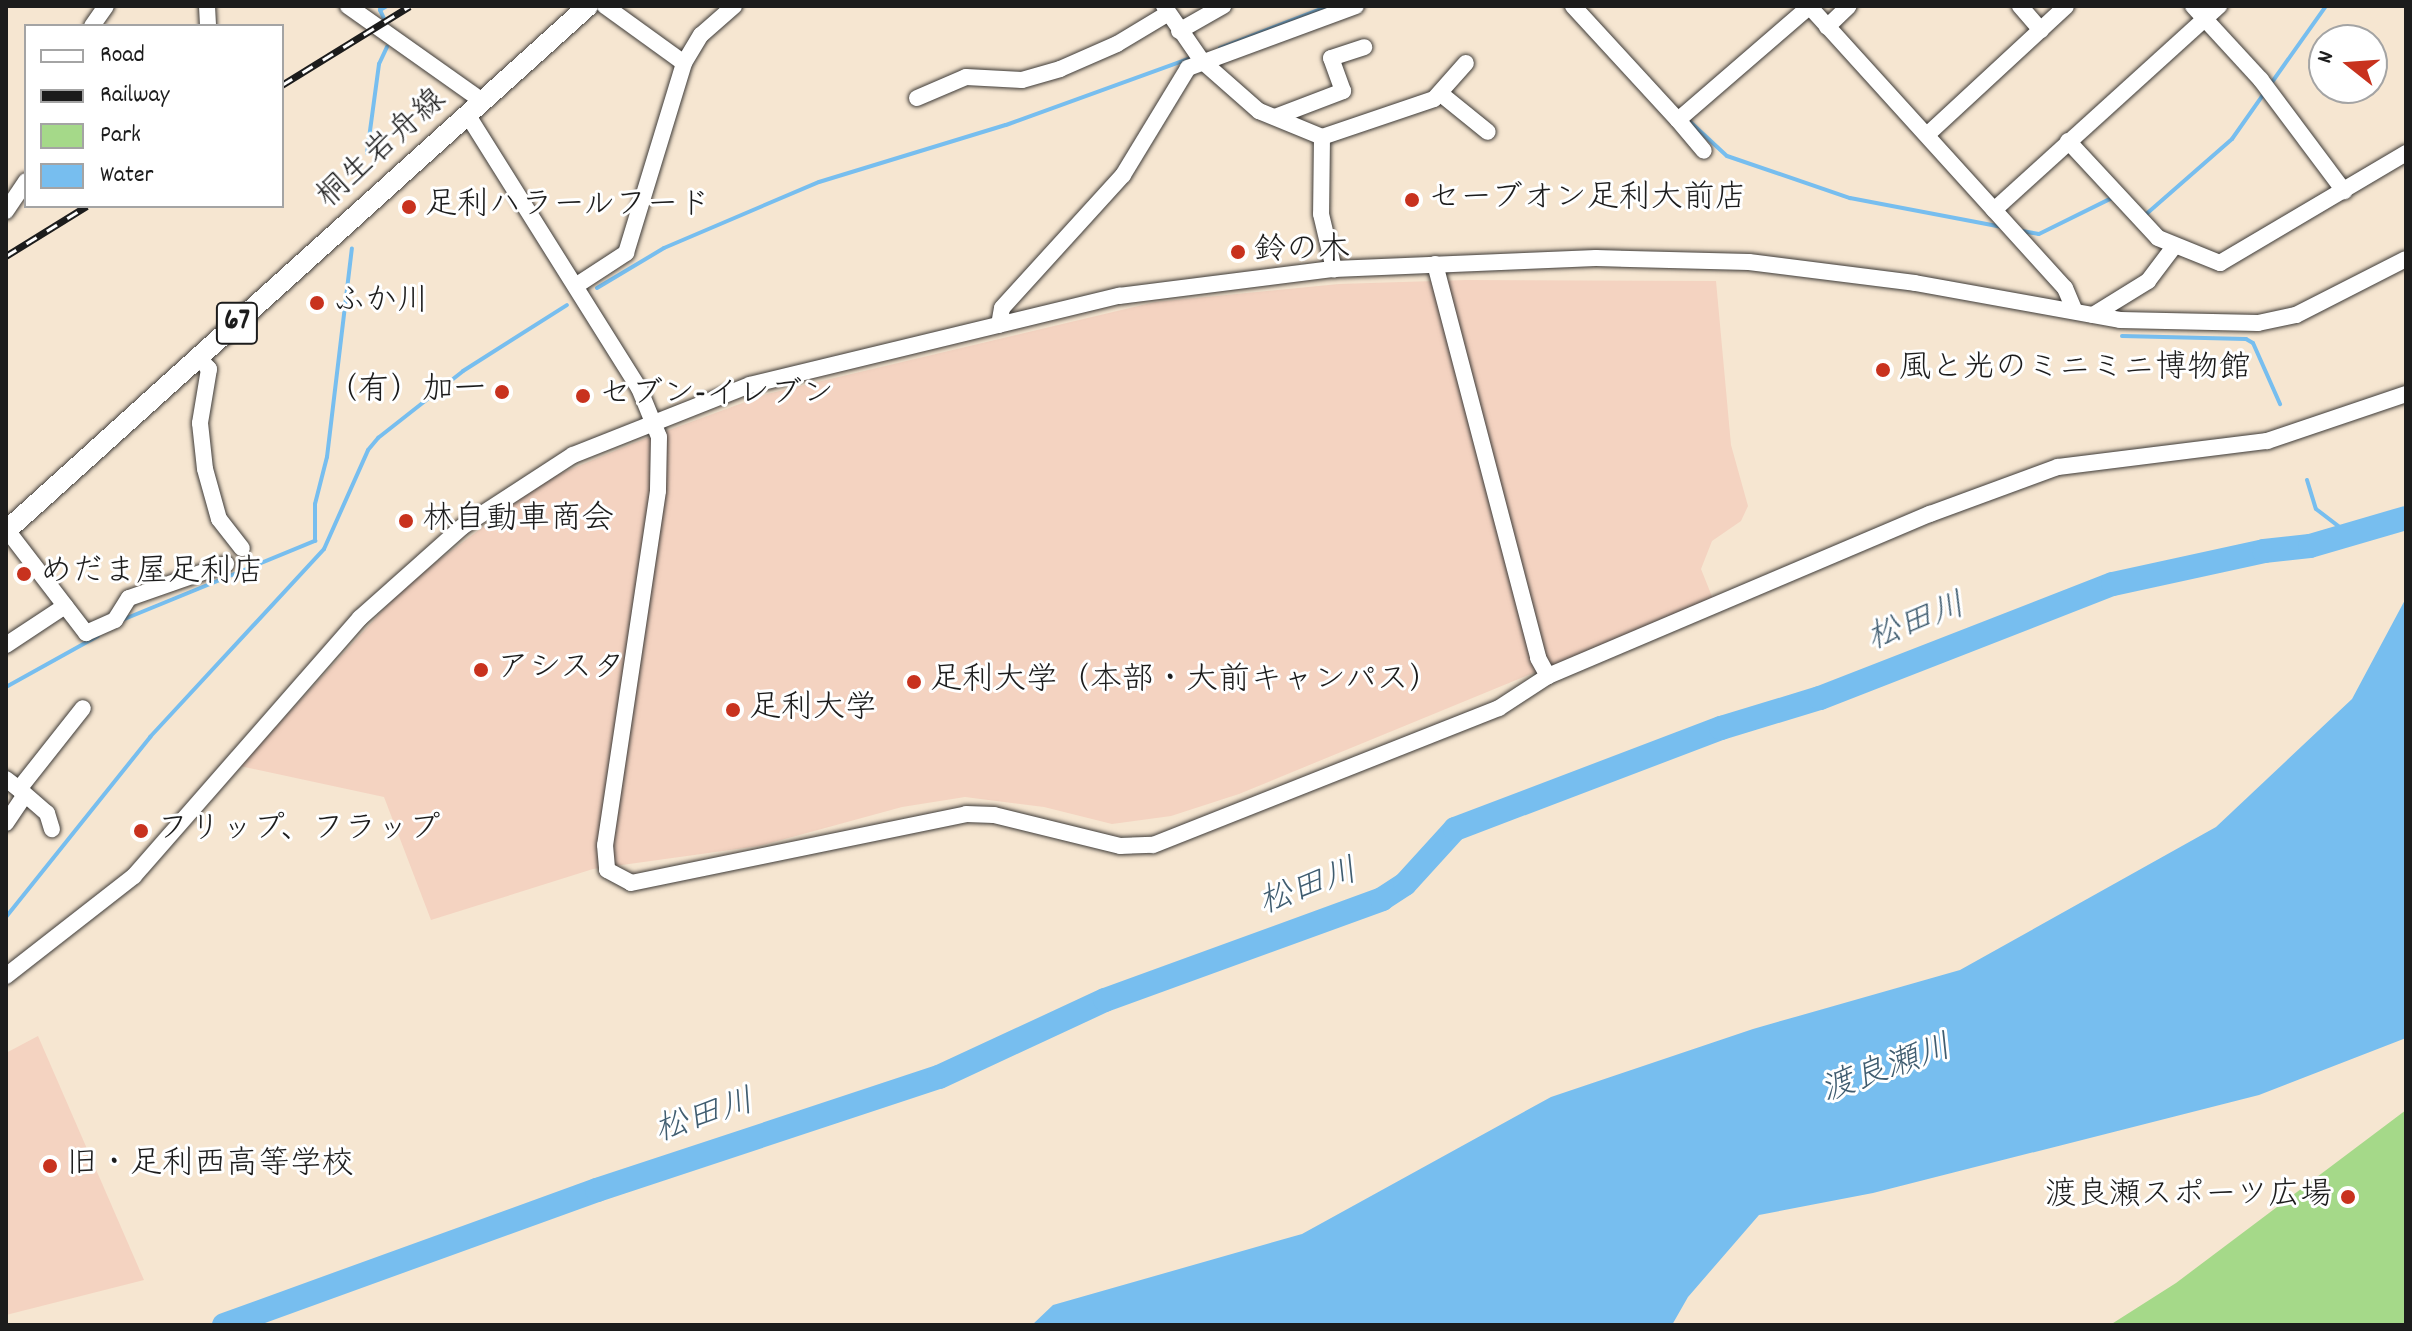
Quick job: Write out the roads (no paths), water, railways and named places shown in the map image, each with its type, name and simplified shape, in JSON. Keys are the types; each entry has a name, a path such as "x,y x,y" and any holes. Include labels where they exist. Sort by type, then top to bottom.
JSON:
{"main road":[{"name":"桐生岩舟線","path":"7,531 588,6"}],"street":[{"path":"93,24 106,6"},
{"path":"348,6 475,107 654,420 661,450 658,491 605,845 607,870 613,877 631,883 668,879 966,814 1021,820 1120,846 1153,845 1499,708 1548,676 1930,514 2058,467 2267,441 2406,394"},
{"path":"605,6 684,63"},
{"path":"577,285 626,253 684,63 701,35 734,6"},
{"path":"1179,31 1223,6"},
{"path":"999,325 1002,308 1123,175 1180,76 1202,61 1356,6"},
{"path":"1573,6 1704,151"},
{"path":"1678,120 1809,6 2065,288 2075,311"},
{"path":"1827,27 1849,6"},
{"path":"2020,6 2041,30"},
{"path":"1928,134 2066,6"},
{"path":"1994,210 2199,13 2219,6"},
{"path":"917,98 966,77 1022,80 1060,69 1117,44 1165,10 1202,61 1259,111 1322,137 1441,94 1466,63"},
{"path":"2199,13 2261,80 2344,191"},
{"path":"1275,117 1343,91 1331,58 1364,47"},
{"path":"1441,94 1488,132"},
{"path":"1322,137 1321,214 1334,269"},
{"path":"2068,141 2143,224 2173,248 2220,263 2406,153"},
{"path":"6,211 24,184"},
{"path":"2093,315 2148,281 2173,248"},
{"path":"6,976 134,876 321,660 440,545 535,475 654,420 767,380 1160,288 1334,269 1596,258 1749,262 2149,322 2280,319 2406,259"},
{"path":"1435,264 1538,658 1548,676"},
{"path":"199,358 209,369 200,423 205,469 219,519 242,548"},
{"path":"7,531 86,633 115,620 129,598 226,564"},
{"path":"6,645 65,606"},
{"path":"6,823 17,788 83,708"},
{"path":"17,788 47,813 52,829"}],"water":[{"name":"渡良瀬川","path":"2406,598 2406,1038 2259,1095 1873,1193 1759,1215 1688,1297 1672,1325 1032,1325 1053,1305 1302,1234 1551,1097 1753,1029 1960,970 2216,827 2352,699"}],"waterway":[{"path":"387,6 380,10 387,25"},
{"path":"1220,48 1329,6"},
{"path":"2270,85 2326,6"},
{"path":"367,153 379,64 387,47"},
{"path":"597,288 664,248 819,182 1006,125 1191,58"},
{"path":"2144,216 2232,139 2265,92"},
{"path":"1687,119 1727,156 1850,198 2002,227"},
{"path":"2022,231 2039,234 2112,198"},
{"path":"122,620 315,541 315,504 327,457 352,248"},
{"path":"6,917 150,737 324,549 368,450 378,438 463,371 567,305"},
{"path":"2122,336 2246,339 2253,343 2280,404"},
{"path":"2307,480 2316,509 2350,535"},
{"name":"松田川","path":"224,1325 597,1190 939,1077 1105,1000 1382,899 1405,884 1455,829 1721,728 1820,698 2113,584 2264,551 2310,546 2406,518"},
{"path":"6,687 98,636"}],"railway":[{"path":"284,84 410,6"},
{"path":"6,256 84,208"}],"place":[{"name":"セーブオン足利大前店","path":"1412,200"},
{"name":"足利ハラールフード","path":"409,207"},
{"name":"鈴の木","path":"1238,252"},
{"name":"ふか川","path":"317,303"},
{"name":"風と光のミニミニ博物館","path":"1883,370"},
{"name":"（有）加一","path":"502,392"},
{"name":"セブン-イレブン","path":"583,396"},
{"name":"林自動車商会","path":"406,521"},
{"name":"めだま屋足利店","path":"24,574"},
{"name":"アシスタ","path":"481,670"},
{"name":"足利大学（本部・大前キャンパス）","path":"914,682"},
{"name":"足利大学","path":"733,710"},
{"name":"フリップ、フラップ","path":"141,831"},
{"name":"旧・足利西高等学校","path":"50,1166"},
{"name":"渡良瀬スポーツ広場","path":"2348,1197"}]}
